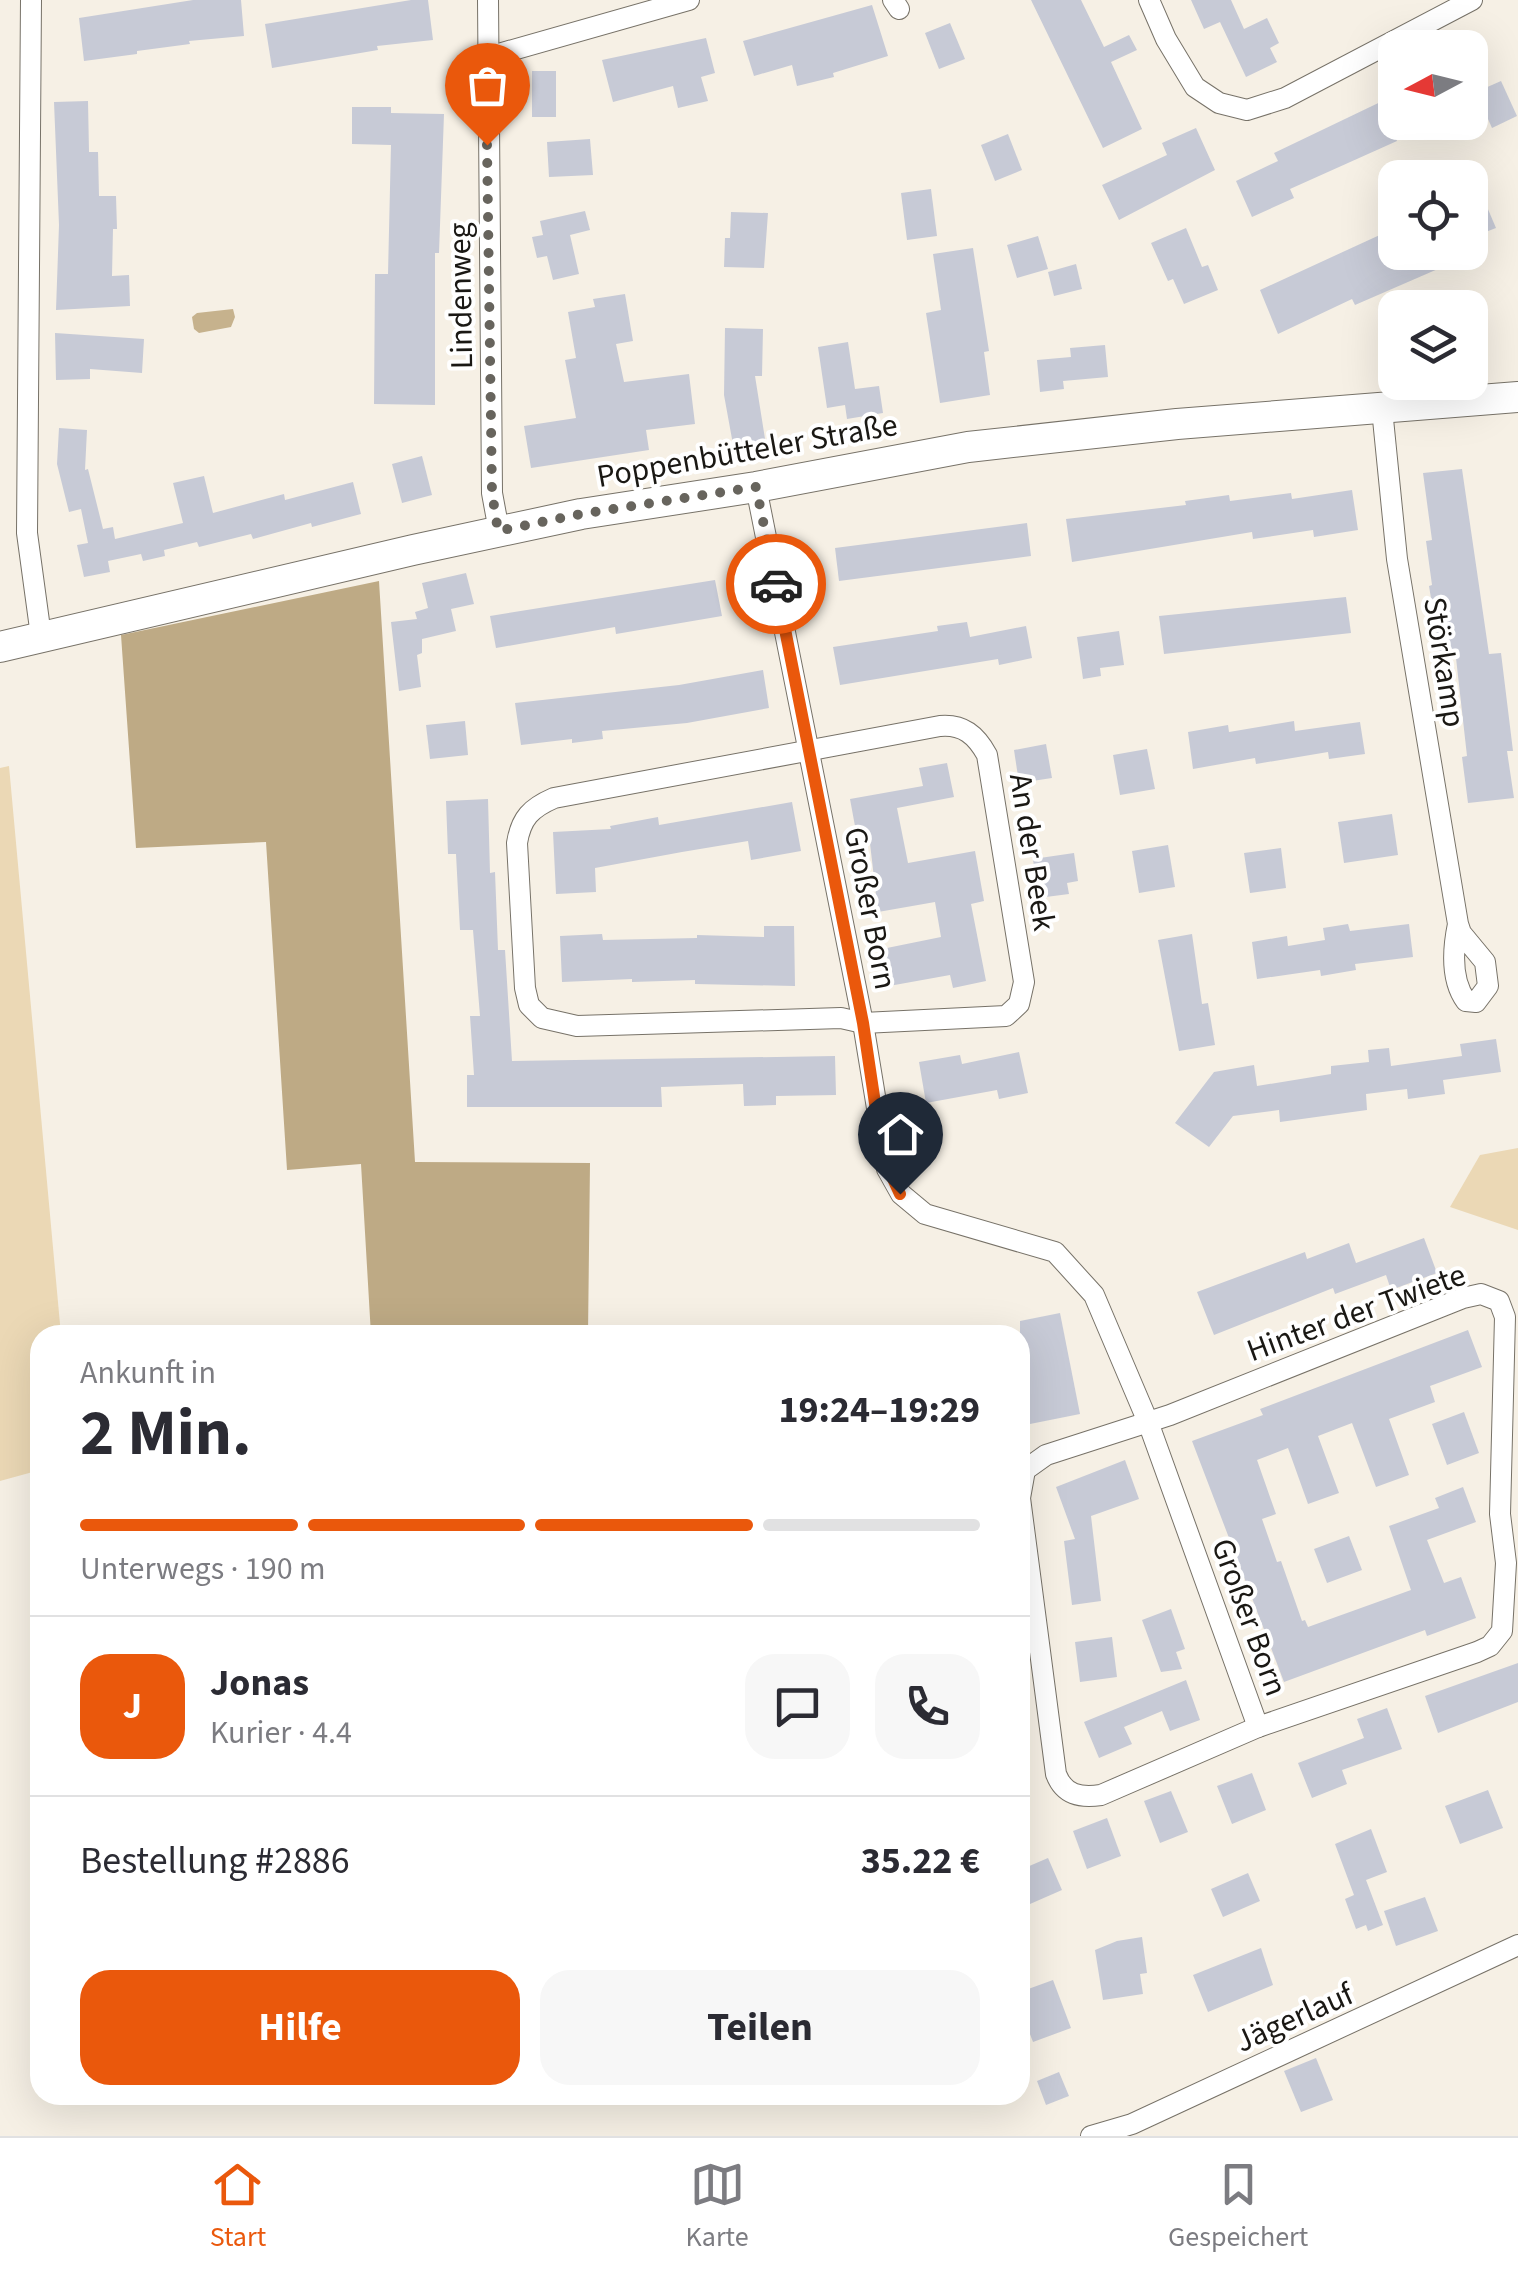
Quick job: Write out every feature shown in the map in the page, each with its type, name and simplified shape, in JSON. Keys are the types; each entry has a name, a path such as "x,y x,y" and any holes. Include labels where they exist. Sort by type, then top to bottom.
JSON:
{"main road":[{"name":"Poppenbütteler Straße","path":"0,647 498,531 968,448 1518,397"}],"street":[{"path":"30,0 27,532 41,636"},
{"name":"Lindenweg","path":"488,0 492,493 498,531"},
{"path":"488,57 690,0"},
{"path":"1149,0 1166,39 1195,87 1220,103 1247,110 1284,98 1472,0"},
{"name":"Störkamp","path":"1382,409 1397,558 1458,924"},
{"name":"Großer Born","path":"756,487 863,1023 883,1157 900,1194 925,1214 1040,1246 1062,1257 1094,1295 1148,1422 1258,1727"},
{"name":"An der Beek","path":"947,725 966,730 987,755 1024,982 1019,1004 1006,1016 988,1019 863,1023 841,1018 577,1026 542,1018 529,1005 527,997 517,843 520,825 532,808 554,798 947,725"},
{"name":"Hinter der Twiete","path":"1030,1465 1462,1298 1489,1296 1504,1307 1500,1514 1506,1563 1502,1632 1490,1646 1258,1727 1101,1795 1077,1796 1060,1785 1056,1774 1030,1563"},
{"name":"Jägerlauf","path":"1091,2136 1132,2124 1518,1945"}],"shaded area":[{"path":"233,309 231,327 199,333 194,329 192,317 197,313"},
{"path":"379,581 415,1162 590,1163 588,1325 370,1325 361,1164 287,1170 266,842 136,848 121,635"},
{"path":"9,766 60,1325 30,1325 30,1473 0,1481 0,768"},
{"path":"1518,1148 1518,1230 1450,1207 1480,1155"}],"building":[{"path":"193,0 241,0 244,36 189,41 190,44 84,61 79,18"},
{"path":"428,0 433,40 377,46 378,50 272,68 265,24"},
{"path":"1031,0 1081,0 1104,47 1129,35 1137,50 1111,62 1142,129 1103,148"},
{"path":"1191,0 1231,0 1244,29 1267,18 1279,43 1270,48 1277,62 1246,77 1220,22 1204,29"},
{"path":"872,5 888,56 833,73 834,77 797,86 792,65 754,76 743,41"},
{"path":"950,23 965,59 939,69 925,33"},
{"path":"706,38 715,73 701,77 708,101 678,108 673,86 613,102 602,60"},
{"path":"532,71 556,71 556,117 532,117"},
{"path":"1501,81 1517,116 1492,128 1488,119 1488,87"},
{"path":"88,101 89,152 98,152 99,196 116,196 112,276 129,275 130,306 56,310 59,225 54,102"},
{"path":"1378,103 1378,140 1397,141 1290,189 1294,198 1252,217 1236,181 1278,161 1274,153"},
{"path":"352,107 391,107 391,113 444,114 439,253 435,253 435,405 374,404 375,274 388,274 391,145 352,144"},
{"path":"1196,128 1215,170 1119,220 1102,185 1167,155 1162,143"},
{"path":"1008,134 1022,170 995,181 981,145"},
{"path":"590,139 593,175 549,177 547,142"},
{"path":"931,189 937,236 907,240 901,193"},
{"path":"1488,209 1496,228 1488,231"},
{"path":"585,211 590,230 570,235 579,274 553,280 547,256 537,258 532,237 543,235 540,221"},
{"path":"731,212 768,213 764,268 724,267"},
{"path":"1186,228 1202,267 1208,265 1218,290 1184,304 1173,279 1168,281 1151,243"},
{"path":"1038,236 1048,269 1017,278 1007,245"},
{"path":"1378,236 1378,270 1436,270 1390,290 1378,290 1378,295 1355,305 1352,299 1278,334 1260,290"},
{"path":"973,248 989,351 984,352 990,395 940,403 926,313 941,310 933,254"},
{"path":"1076,264 1082,289 1054,296 1048,272"},
{"path":"625,294 633,341 616,344 624,382 689,374 695,424 646,430 649,450 531,468 524,426 576,418 565,360 576,358 568,312 595,307 593,299"},
{"path":"725,328 763,329 762,376 755,376 766,445 734,450 724,395"},
{"path":"55,333 144,339 142,373 90,369 90,379 56,380"},
{"path":"848,342 855,389 879,386 883,413 847,419 845,405 827,408 818,347"},
{"path":"1105,345 1108,377 1063,381 1064,389 1040,392 1037,360 1071,357 1070,348"},
{"path":"59,428 87,430 85,470 88,469 103,529 113,527 115,539 183,523 173,483 204,476 213,513 284,494 285,500 353,482 361,514 253,539 251,534 199,547 197,542 164,550 165,556 143,561 141,554 108,561 110,572 84,577 77,545 88,543 81,509 69,512 57,464"},
{"path":"422,456 432,495 402,503 392,464"},
{"path":"1462,469 1489,654 1501,653 1513,751 1507,751 1514,798 1468,803 1456,658 1441,659 1429,586 1432,585 1426,541 1432,540 1423,473"},
{"path":"1352,490 1358,530 1314,537 1313,530 1253,539 1252,532 1072,562 1066,519 1186,505 1185,501 1229,495 1230,501 1291,493 1292,499"},
{"path":"1027,523 1031,556 839,581 835,548"},
{"path":"466,573 474,604 451,609 456,631 422,639 422,653 417,655 421,687 399,691 391,622 417,619 415,612 428,608 422,583"},
{"path":"715,580 722,616 616,634 615,627 496,648 490,616"},
{"path":"1346,597 1351,633 1164,654 1159,616"},
{"path":"967,622 970,637 1026,626 1032,658 999,665 998,659 840,685 833,647 938,631 937,626"},
{"path":"1119,631 1124,665 1100,668 1101,676 1083,679 1077,637"},
{"path":"763,670 769,708 687,723 602,731 603,739 521,745 515,703 679,685"},
{"path":"465,721 468,755 430,759 426,725"},
{"path":"1294,721 1295,731 1360,722 1365,754 1329,759 1328,752 1256,764 1255,758 1193,769 1188,732 1228,725 1229,732"},
{"path":"1046,744 1052,778 1019,783 1014,750"},
{"path":"1147,749 1155,789 1120,795 1113,755"},
{"path":"947,763 954,797 897,808 908,863 975,851 984,901 971,904 986,981 953,988 950,975 889,986 882,949 941,937 935,902 878,912 869,835 857,837 850,799 923,786 919,768"},
{"path":"488,799 490,873 495,872 498,950 505,950 512,1061 835,1056 836,1095 776,1096 776,1105 744,1106 743,1084 661,1087 662,1107 467,1107 467,1075 474,1075 470,1016 480,1016 473,930 460,930 456,854 448,854 446,801"},
{"path":"792,802 801,851 751,860 748,841 682,852 595,868 596,892 556,894 553,832 611,829 610,826 658,817 659,825"},
{"path":"1392,814 1398,855 1344,863 1338,822"},
{"path":"1168,845 1175,887 1139,893 1132,851"},
{"path":"1281,848 1286,888 1250,893 1244,853"},
{"path":"1074,853 1078,881 1067,883 1069,894 1038,898 1033,859"},
{"path":"1348,924 1350,931 1409,924 1413,957 1355,964 1356,970 1321,976 1320,970 1257,979 1252,942 1287,936 1288,946 1325,940 1323,928"},
{"path":"764,926 794,926 795,986 695,984 695,980 562,982 560,936 602,934 603,940 697,935 764,937"},
{"path":"1192,934 1202,1004 1208,1003 1215,1045 1179,1051 1158,940"},
{"path":"1496,1039 1501,1072 1443,1080 1445,1094 1408,1099 1407,1089 1366,1094 1367,1110 1280,1122 1279,1110 1233,1116 1209,1147 1175,1123 1214,1072 1254,1065 1257,1086 1331,1074 1331,1066 1369,1062 1368,1050 1389,1048 1391,1066 1462,1056 1460,1044"},
{"path":"1019,1052 1028,1093 999,1099 997,1090 926,1103 919,1062 960,1055 962,1064"},
{"path":"1424,1238 1437,1273 1391,1290 1386,1275 1335,1294 1333,1288 1214,1335 1197,1292 1305,1252 1307,1259 1349,1243 1356,1263"},
{"path":"1060,1313 1080,1414 1030,1424 1030,1325 1020,1325 1020,1321"},
{"path":"1468,1330 1482,1367 1430,1386 1435,1402 1389,1419 1409,1475 1376,1487 1352,1423 1318,1436 1339,1493 1308,1504 1288,1448 1257,1460 1276,1514 1262,1519 1302,1621 1308,1627 1411,1590 1389,1526 1439,1508 1435,1498 1463,1487 1476,1522 1427,1540 1444,1583 1461,1577 1476,1618 1427,1636 1425,1630 1284,1682 1192,1441 1263,1415 1260,1409"},
{"path":"1464,1412 1479,1453 1447,1465 1432,1424"},
{"path":"1125,1460 1139,1499 1091,1516 1101,1601 1072,1605 1064,1541 1075,1539 1056,1487"},
{"path":"1349,1536 1362,1570 1327,1583 1314,1549"},
{"path":"1171,1609 1185,1649 1176,1652 1182,1669 1161,1672 1142,1620"},
{"path":"1112,1637 1117,1677 1080,1682 1075,1642"},
{"path":"1518,1663 1518,1702 1438,1733 1425,1696"},
{"path":"1186,1680 1200,1720 1170,1731 1162,1711 1124,1727 1132,1744 1099,1758 1084,1722"},
{"path":"1387,1708 1402,1749 1342,1770 1347,1784 1312,1798 1298,1763 1364,1738 1357,1719"},
{"path":"1252,1773 1266,1810 1232,1824 1217,1786"},
{"path":"1488,1790 1503,1828 1460,1844 1445,1806"},
{"path":"1171,1791 1188,1832 1160,1843 1144,1801"},
{"path":"1107,1818 1121,1856 1087,1869 1073,1831"},
{"path":"1371,1829 1387,1872 1366,1880 1383,1925 1368,1931 1366,1925 1356,1929 1345,1899 1354,1895 1335,1844"},
{"path":"1048,1858 1062,1890 1030,1904 1030,1866"},
{"path":"1248,1873 1260,1901 1223,1917 1211,1889"},
{"path":"1425,1897 1438,1931 1396,1946 1384,1911"},
{"path":"1142,1937 1147,1973 1140,1974 1143,1994 1103,2000 1095,1950"},
{"path":"1261,1948 1273,1985 1208,2012 1193,1975"},
{"path":"1053,1980 1071,2028 1033,2042 1030,1988"},
{"path":"1316,2058 1333,2100 1301,2112 1284,2071"},
{"path":"1059,2072 1069,2096 1046,2105 1037,2081"}],"way so far":[{"path":"487,145 492,493 498,531 756,487 776,584"}],"route":[{"path":"776,584 863,1023 883,1157 900,1194"}]}
